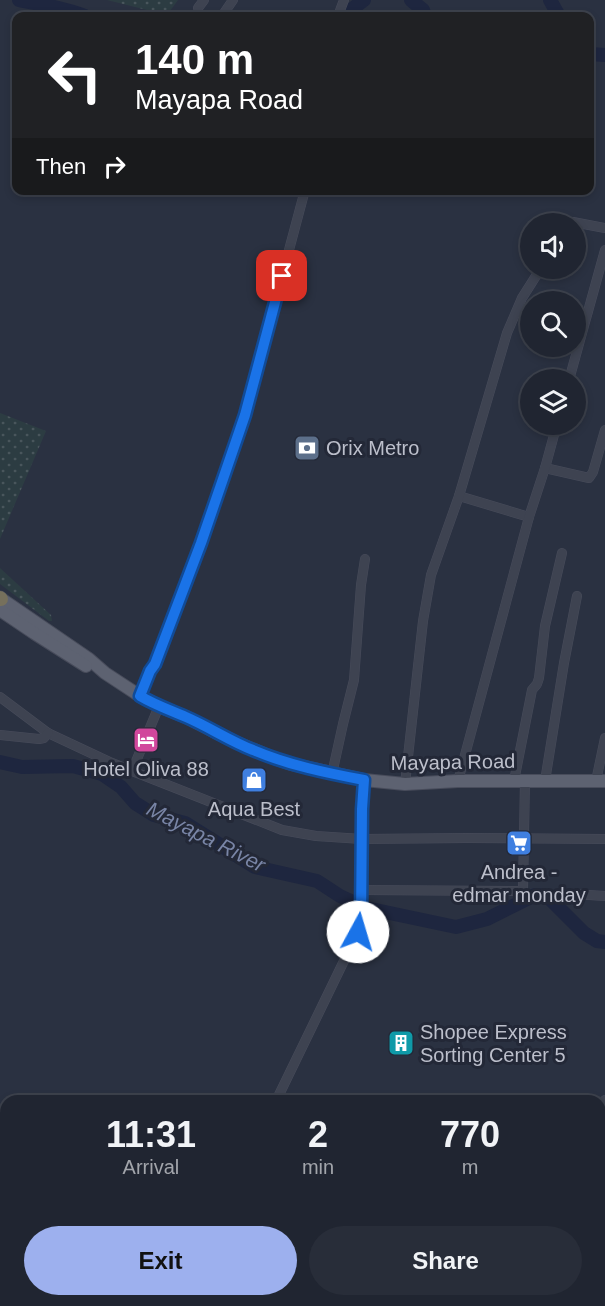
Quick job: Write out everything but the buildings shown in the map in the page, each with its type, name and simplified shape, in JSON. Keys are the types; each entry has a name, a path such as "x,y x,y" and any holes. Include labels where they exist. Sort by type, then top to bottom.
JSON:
{"main road":[{"name":"Mayapa Road","path":"0,601 89,659 140,696 271,758 332,774 405,784 519,780 601,781"}],"street":[{"path":"140,696 155,664 201,543 245,415 304,195"},
{"path":"586,224 605,228"},
{"path":"572,369 605,250"},
{"path":"405,784 423,621 431,575 459,496 507,333 522,298 534,279"},
{"path":"545,468 589,477 593,472 605,430"},
{"path":"458,781 529,517 554,435"},
{"path":"459,496 529,517"},
{"path":"361,893 523,891 524,838 519,780 532,690 539,678 545,626 562,554"},
{"path":"332,774 354,680 365,559"},
{"path":"545,781 577,596"},
{"path":"0,697 48,733 112,764 282,830 316,836 362,839 605,839"},
{"path":"132,771 159,706"},
{"path":"0,735 39,739 44,738 48,733"},
{"path":"601,781 605,738"},
{"path":"279,1095 361,922 364,780"},
{"path":"573,894 605,896"}],"shaded area":[{"path":"107,0 178,0 169,12 155,12"},
{"path":"0,413 46,431 0,539"},
{"path":"0,568 51,615 52,621 0,584"}],"waterway":[{"path":"19,0 73,12"},
{"path":"348,12 364,0"},
{"path":"411,0 424,12"},
{"path":"550,0 557,12"},
{"path":"594,54 605,55"},
{"name":"Mayapa River","path":"0,762 22,767 73,766 102,774 121,787 135,803 154,815 185,823 255,867 317,881 340,896 366,908 456,927 487,919 535,895 547,896 584,933 597,941 605,942"}],"place":[{"name":"Orix Metro","path":"307,448"},
{"name":"Hotel Oliva 88","path":"146,740"},
{"name":"Aqua Best","path":"254,780"},
{"name":"Andrea - edmar monday","path":"519,843"},
{"name":"Shopee Express Sorting Center 5","path":"401,1043"}],"route":[{"path":"282,276 245,415 201,543 155,664 140,696 271,758 364,780 361,922 358,932"}]}
